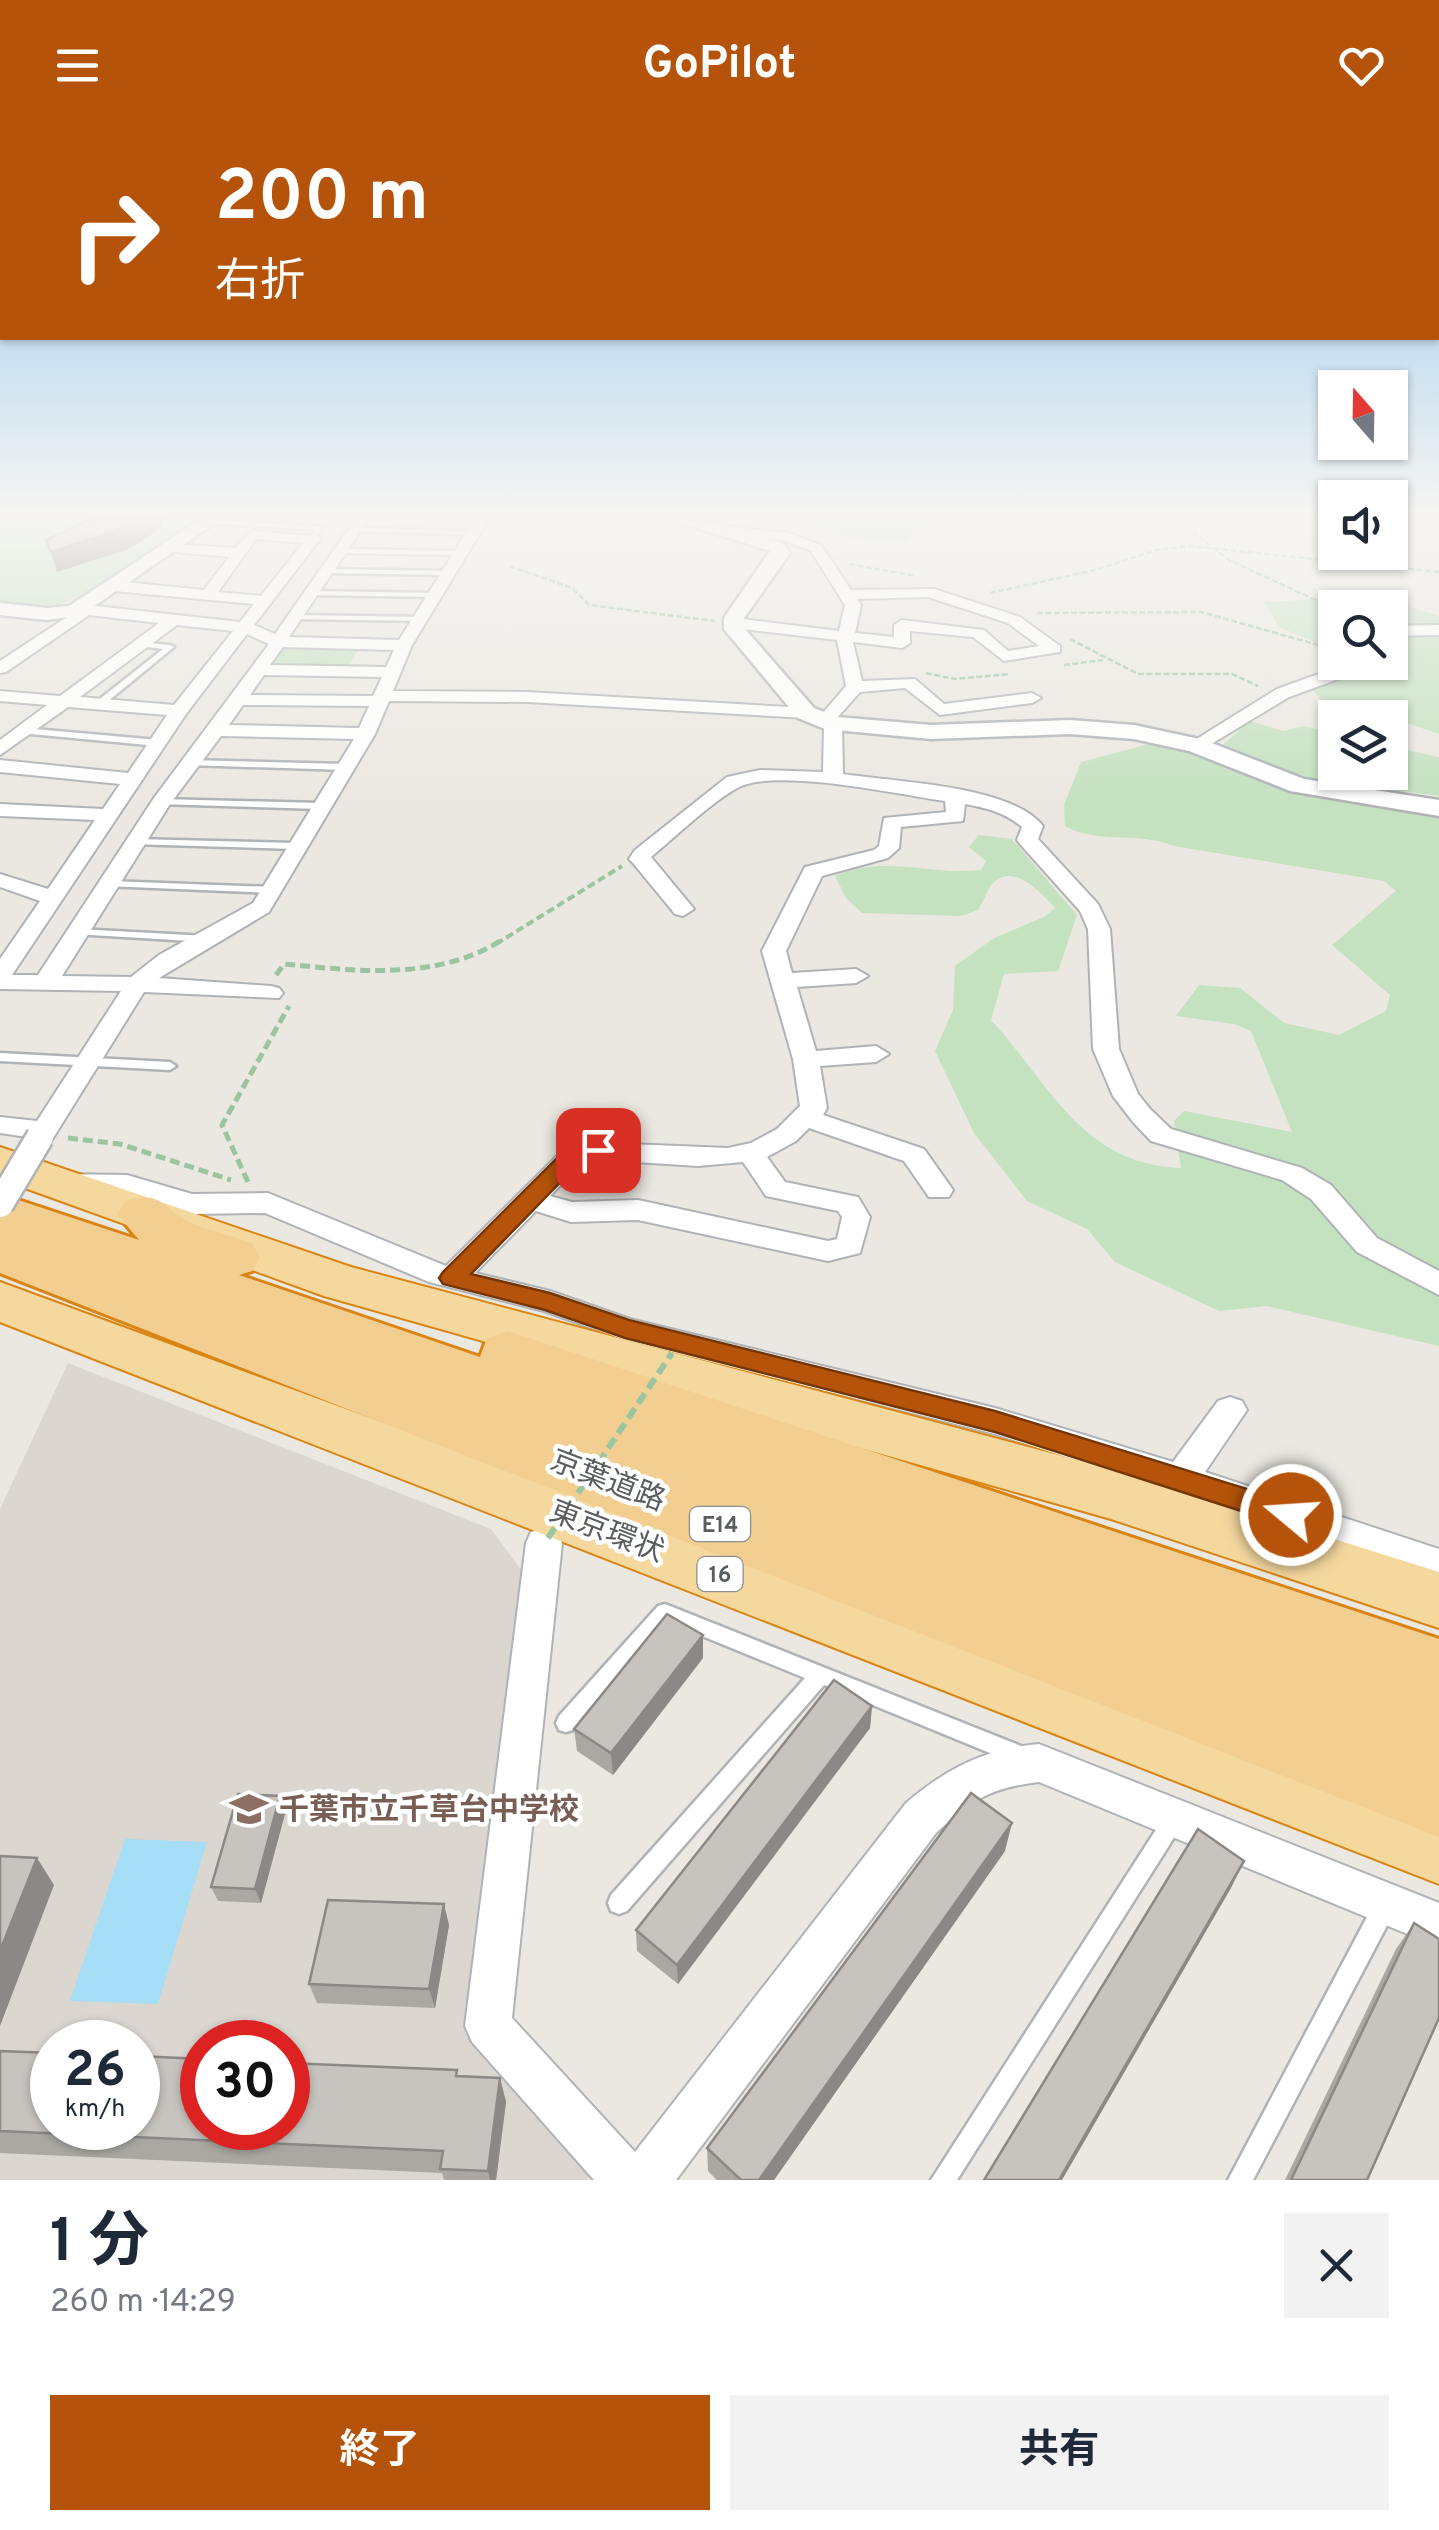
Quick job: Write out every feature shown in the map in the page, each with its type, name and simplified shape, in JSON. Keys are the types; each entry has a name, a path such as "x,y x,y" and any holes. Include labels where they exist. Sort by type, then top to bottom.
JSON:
{"highway":[{"path":"0,1162 34,1165 144,1214 342,1283 1111,1494 1439,1600"},
{"name":"京葉道路","path":"34,1165 425,1362 1439,1732"},
{"path":"144,1214 167,1234 664,1409 1439,1672"},
{"name":"京葉道路","path":"0,1251 1439,1800"},
{"name":"東京環状","path":"0,1301 1439,1847"}],"street":[{"path":"0,668 81,613"},
{"path":"103,613 248,628 278,642 404,645"},
{"path":"259,613 180,711 0,979 268,992"},
{"path":"46,982 161,802 299,613"},
{"path":"0,1204 34,1165 88,1062 137,984 167,960 261,907 366,734 404,645 425,613"},
{"path":"733,623 740,613"},
{"path":"850,613 844,636 855,687"},
{"path":"733,623 902,643 902,625 954,628 978,633 1004,656 1054,650 1014,620 992,613"},
{"path":"0,749 173,620"},
{"path":"733,623 821,719 833,778"},
{"path":"1408,630 1439,630"},
{"path":"258,670 393,672"},
{"path":"1196,745 1279,695 1319,680"},
{"path":"821,719 855,687 909,683 940,710 1032,698"},
{"path":"0,696 180,711"},
{"path":"238,700 527,697 821,719 931,732 1070,728 1134,732 1196,745 1298,786 1439,808"},
{"path":"216,730 366,734"},
{"path":"0,766 133,778"},
{"path":"682,909 640,859 642,854 734,781 760,776 833,778 990,803 1028,820 1033,826 1027,840 1090,909 1098,929 1106,1049 1126,1096 1142,1116 1161,1134 1292,1174 1321,1192 1366,1245 1439,1284"},
{"path":"452,1278 572,1156 598,1150 713,1160 791,1136 814,1108 806,1059 774,951 812,872 881,854 889,848 891,822 956,817 956,797"},
{"path":"0,810 108,814"},
{"path":"0,880 52,898"},
{"path":"783,981 856,976"},
{"path":"806,1059 876,1054"},
{"path":"806,1118 914,1155 939,1190"},
{"path":"0,1125 34,1165 127,1184 191,1204 268,1203 452,1278 550,1302 625,1329 995,1421 1439,1564"},
{"path":"530,1199 571,1212 638,1210 828,1251 850,1246 856,1217 848,1204 776,1189 749,1150"},
{"path":"1180,1478 1230,1410"},
{"path":"546,1541 488,2026 628,2180"},
{"path":"644,2180 921,1818 962,1781 997,1766 1038,1763 1439,1925"}],"lane":[{"path":"296,617 422,619"},
{"path":"99,704 170,647 142,644"},
{"path":"23,730 158,744"},
{"path":"190,763 345,767"},
{"path":"161,802 320,806"},
{"path":"136,842 296,846"},
{"path":"108,884 273,890"},
{"path":"78,932 207,939"},
{"path":"0,1057 170,1066"},
{"path":"566,1724 665,1612 1038,1763"},
{"path":"620,1903 820,1674"},
{"path":"942,2180 1175,1817"},
{"path":"1240,2180 1387,1903"}],"path":[{"path":"650,613 733,623"},
{"path":"1035,613 1166,613"},
{"path":"1203,613 1318,644"},
{"path":"1042,615 1052,626"},
{"path":"1063,634 1094,654 1138,674 1232,674 1279,695"},
{"path":"34,1165 120,1144 191,1164 256,1192 242,1173 222,1125 296,994 268,992 284,964 378,973 472,959 642,854"},
{"path":"546,1541 672,1352"}],"shaded area":[{"name":"千葉市立千草台中学校","path":"68,1363 491,1529 525,1575 470,2043 592,2174 587,2180 0,2180 0,1509"}],"green space":[{"path":"1270,613 1318,613 1318,643 1279,627"},
{"path":"1408,613 1439,616 1439,734 1408,723 1408,700 1321,700 1312,688 1334,680 1408,680"},
{"path":"360,646 346,670 269,669 283,648"},
{"path":"1250,721 1283,731 1304,726 1318,729 1318,780 1303,778 1219,748"},
{"path":"1176,743 1269,781 1439,811 1439,1346 1267,1306 1219,1311 1115,1262 1087,1229 1027,1201 974,1133 935,1051 953,1010 955,966 994,938 1044,917 1055,908 1028,883 1011,876 994,882 978,910 961,916 862,913 846,898 835,876 890,866 981,870 986,861 969,847 979,835 1012,839 1077,915 1058,971 1004,974 991,1020 1071,1117 1118,1153 1147,1163 1181,1168 1174,1121 1184,1111 1292,1132 1251,1031 1234,1024 1176,1016 1199,985 1240,988 1284,1023 1339,1035 1386,1011 1390,995 1332,945 1396,891 1384,881 1147,839 1091,835 1065,826 1064,805 1081,762 1145,745"},
{"path":"1408,750 1439,757 1439,796 1394,790 1408,790"}],"water":[{"path":"125,1839 207,1842 158,2004 70,2001"}],"building":[{"path":"667,1614 703,1635 611,1753 574,1729"},
{"path":"834,1680 872,1706 677,1965 636,1930"},
{"path":"971,1793 1012,1823 759,2180 741,2180 707,2148"},
{"path":"238,1794 280,1796 255,1889 211,1887"},
{"path":"1198,1829 1244,1861 1059,2180 984,2180"},
{"path":"0,1856 37,1858 0,1951"},
{"path":"328,1900 444,1904 429,1989 309,1984"},
{"path":"1414,1923 1439,1939 1439,2018 1367,2180 1291,2180"},
{"path":"0,2051 30,2052 30,2132 0,2131"},
{"path":"160,2057 180,2058 180,2139 160,2138"},
{"path":"310,2064 457,2070 456,2076 500,2078 488,2171 440,2169 443,2151 310,2145"}],"place":[{"name":"千葉市立千草台中学校","path":"249,1809"}],"route":[{"path":"598,1150 572,1156 452,1278 550,1302 625,1329 995,1421 1291,1515"}]}
